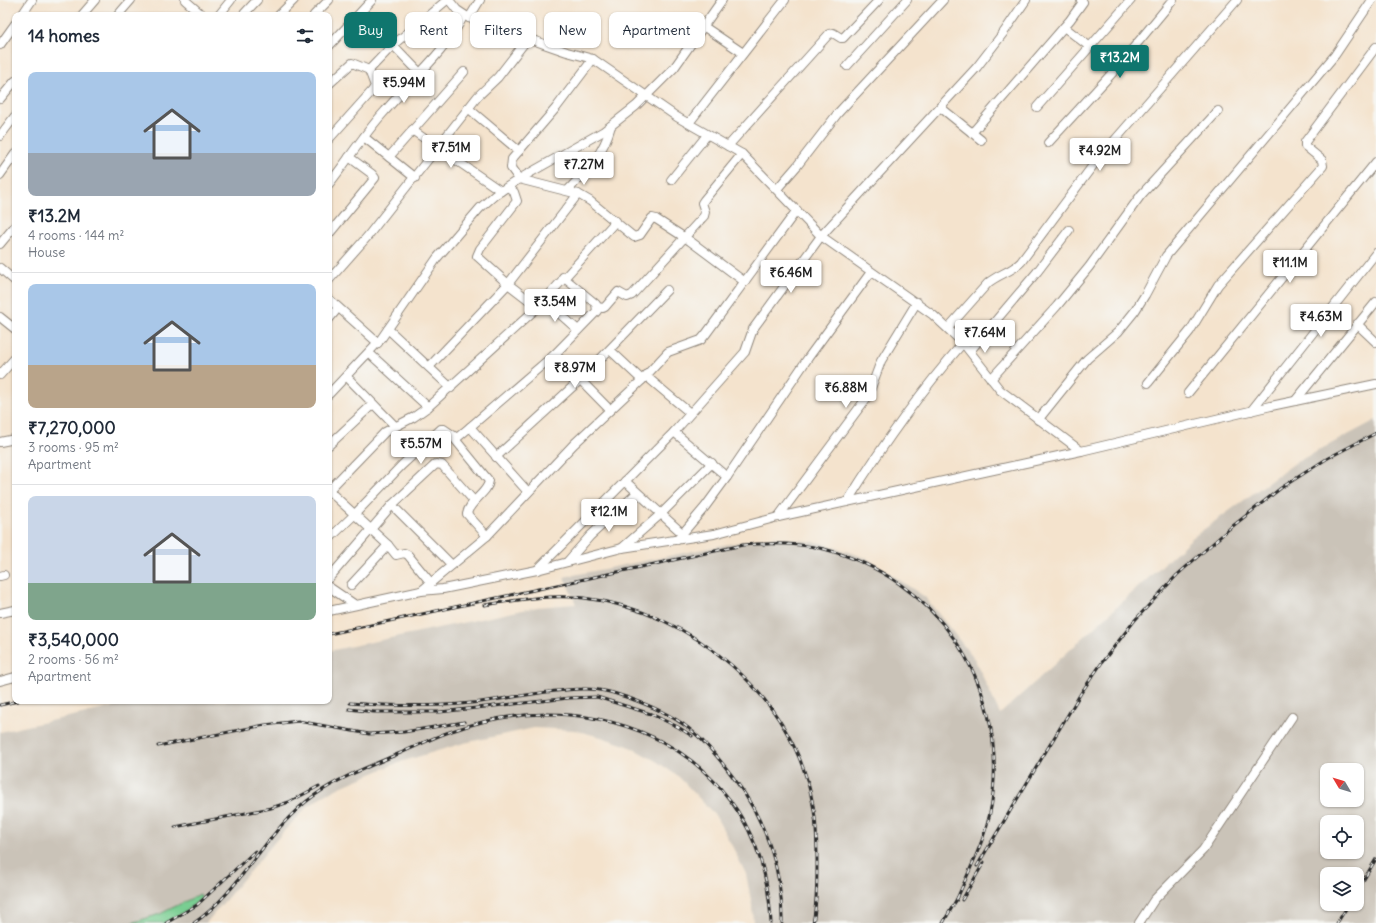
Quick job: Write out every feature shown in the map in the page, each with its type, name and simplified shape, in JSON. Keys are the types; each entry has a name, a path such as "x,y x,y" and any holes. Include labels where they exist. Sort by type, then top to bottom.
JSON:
{"street":[{"path":"24,12 32,0"},
{"path":"85,12 95,0"},
{"path":"121,12 131,0"},
{"path":"221,12 231,0"},
{"path":"246,12 257,0"},
{"path":"282,12 294,0"},
{"path":"317,12 329,0"},
{"path":"332,43 372,0"},
{"path":"397,42 448,0 466,16 470,17"},
{"path":"332,180 384,112 448,42 466,16 480,0"},
{"path":"705,23 722,0"},
{"path":"689,123 785,0"},
{"path":"728,146 829,34 833,33 843,38 879,0"},
{"path":"847,66 907,0"},
{"path":"777,189 798,166 838,113 943,0"},
{"path":"537,570 674,432 744,352 753,329 821,236 977,67 1026,0"},
{"path":"972,133 1064,27 1083,2 1080,0"},
{"path":"1037,107 1131,0"},
{"path":"1048,143 1115,70 1173,0"},
{"path":"948,328 988,283 994,278 1010,272 1021,262 1094,164 1237,0"},
{"path":"1038,420 1083,364 1118,332 1135,311 1146,295 1166,256 1335,55 1372,0"},
{"path":"191,3 199,12"},
{"path":"705,27 743,53"},
{"path":"1064,27 1090,47"},
{"path":"0,45 12,28"},
{"path":"536,41 567,52 593,59 646,96 707,135 742,154 821,236 917,302 948,328 963,343 1000,390 1081,451"},
{"path":"1148,383 1190,331 1218,285 1323,166 1322,160 1305,146 1305,142 1376,47"},
{"path":"369,70 391,48"},
{"path":"397,48 420,74"},
{"path":"332,277 367,237 415,178 482,91 498,77 521,48"},
{"path":"332,391 378,343 437,258 480,208 520,179 611,126 646,96 674,68 688,48"},
{"path":"593,59 556,108 512,160 510,165 520,179 568,190 578,194 616,221 632,236 637,237 650,220 654,218 745,282"},
{"path":"332,81 352,63 369,70 375,86 332,136"},
{"path":"389,157 464,72"},
{"path":"0,99 12,85"},
{"path":"940,107 981,140"},
{"path":"468,108 520,151"},
{"path":"991,379 1057,306 1141,195 1218,111"},
{"path":"0,136 12,120"},
{"path":"568,190 599,155 606,143 611,126"},
{"path":"412,130 438,149 505,189 514,192 517,201 480,249 477,256 508,284 541,304 578,330"},
{"path":"671,180 707,135"},
{"path":"364,137 415,178"},
{"path":"563,277 598,307 605,307 618,292 627,296 632,295 684,238 705,212 702,204 704,200 742,154"},
{"path":"332,230 375,178 350,157"},
{"path":"0,175 12,158"},
{"path":"1188,393 1376,162"},
{"path":"429,367 508,284 578,194"},
{"path":"421,591 487,536 528,492 644,378 668,352 700,340 745,282 797,210"},
{"path":"332,488 374,442 395,426 414,417 451,388 541,304 563,277 616,221"},
{"path":"0,244 12,230"},
{"path":"970,351 1037,272 1069,230"},
{"path":"1251,410 1376,253"},
{"path":"0,268 12,278"},
{"path":"680,537 728,477 808,358 872,272"},
{"path":"496,457 580,380 667,290"},
{"path":"332,302 378,343"},
{"path":"778,517 868,396 881,361 917,302"},
{"path":"1295,401 1376,302"},
{"path":"454,438 459,437 555,354 597,311 598,307"},
{"path":"332,316 338,308"},
{"path":"0,317 12,327"},
{"path":"1357,324 1376,342"},
{"path":"388,329 451,388"},
{"path":"847,502 870,465 915,401 963,343"},
{"path":"610,350 690,413"},
{"path":"369,353 428,407"},
{"path":"555,354 610,410"},
{"path":"2,370 12,361"},
{"path":"347,377 395,426"},
{"path":"332,610 354,604 421,591 443,589 537,570 622,548 680,537 714,534 778,517 1081,451 1251,410 1376,384"},
{"path":"332,442 373,404"},
{"path":"470,427 528,492"},
{"path":"332,535 354,515 402,465 437,432 444,429 454,438 489,481 488,486 474,501 467,514 487,536"},
{"path":"674,432 728,477"},
{"path":"622,548 661,514 712,463"},
{"path":"332,574 392,505 439,464 474,501"},
{"path":"626,481 661,514 680,537"},
{"path":"568,561 590,536 638,493"},
{"path":"332,494 388,545 396,555 404,553 408,555 431,583"},
{"path":"392,505 452,565"},
{"path":"351,586 388,545"},
{"path":"332,589 354,604"},
{"path":"0,613 12,611"},
{"path":"1139,923 1154,900 1202,850 1292,717"}],"shaded area":[{"path":"1376,420 1376,923 753,923 752,905 746,874 731,844 715,815 679,777 656,761 628,746 574,730 534,728 464,743 397,763 340,787 323,796 307,807 284,831 206,923 0,923 0,732 127,704 332,704 332,650 537,607 576,604 564,577 739,542 775,537 821,543 866,558 925,597 975,660 1000,714 1192,538 1295,463"}],"green space":[{"path":"200,894 202,898 186,911 164,923 131,923 160,914"}],"railway":[{"path":"977,866 1081,693 1103,661 1135,620 1177,575 1229,529 1281,488 1328,458 1376,433"},
{"path":"332,633 743,545 784,544 814,547 864,563 899,583 929,609 955,640 974,674 987,711 994,751 993,793 991,807 984,835 956,901"},
{"path":"485,605 534,598 572,597 624,606 663,620 699,640 732,666 761,695 784,728 802,765 813,805 816,827 817,886 813,923"},
{"path":"350,703 410,706 441,705 485,701 554,691 588,689 618,694 663,712 688,728 700,738 733,777 754,810 770,846 775,865 779,884 782,923"},
{"path":"349,709 374,712 440,712 569,698 597,697 651,714 678,727 692,736"},
{"path":"0,705 12,702"},
{"path":"194,923 227,893 282,825 315,795 345,777 455,730 490,720 526,715 562,715 598,719 632,728 665,743 694,763 721,789 733,804 751,835 758,852 767,886 771,923"},
{"path":"158,746 265,725 298,721 369,734 404,732 464,722"},
{"path":"175,827 271,808 289,802 319,786"},
{"path":"166,923 197,905 255,851"},
{"path":"1364,879 1376,859"},
{"path":"962,900 984,862"},
{"path":"943,923 958,897"},
{"path":"1337,923 1345,911"}]}
